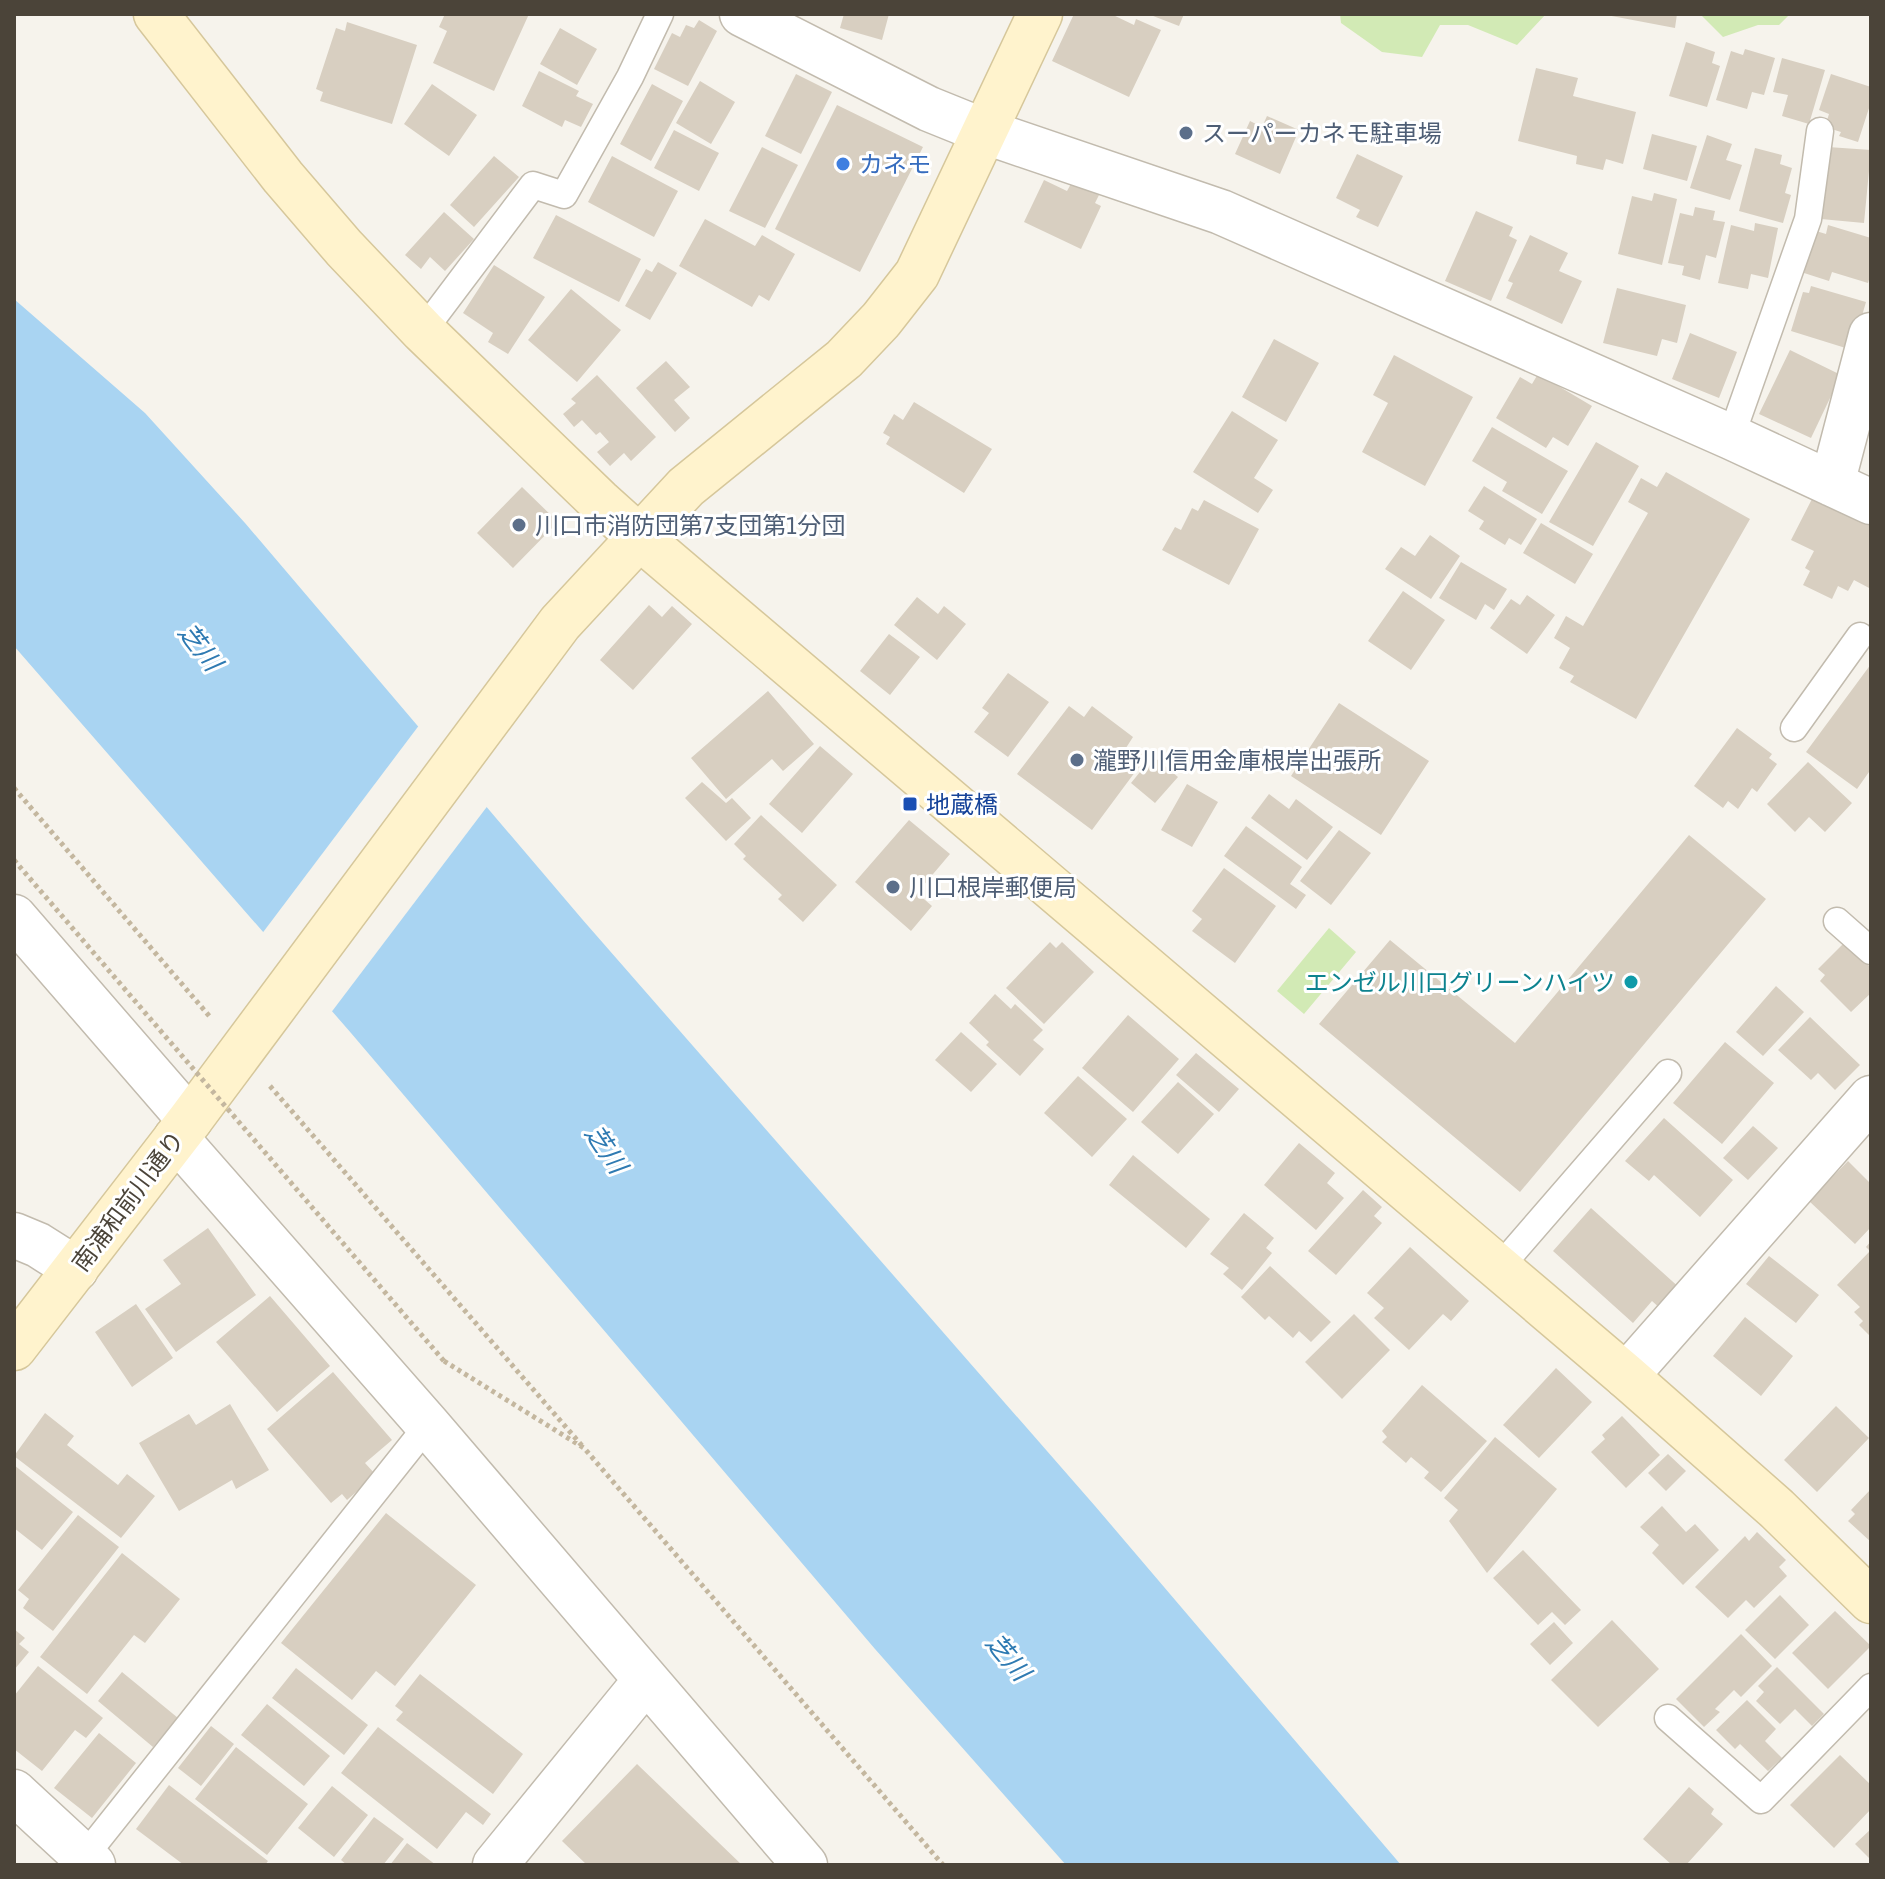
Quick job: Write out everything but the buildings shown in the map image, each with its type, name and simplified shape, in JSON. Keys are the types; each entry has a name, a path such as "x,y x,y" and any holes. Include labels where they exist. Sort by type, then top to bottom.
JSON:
{"street":[{"path":"156,14 283,177 344,248 423,331 639,537 1626,1376 1777,1509 1871,1601"},
{"path":"742,14 929,109 986,132 1221,212 1871,502"},
{"name":"南浦和前川通り","path":"14,1348 241,1052 560,623 686,487 844,359 881,320 917,274 1040,14"},
{"path":"1832,484 1871,335"},
{"path":"14,917 183,1129 428,1425 805,1865"},
{"path":"1626,1376 1871,1098"},
{"path":"14,1235 38,1245 76,1269"},
{"path":"495,1865 646,1680"},
{"path":"14,1792 89,1861"}],"lane":[{"path":"423,331 533,185 564,195 630,77 660,14"},
{"path":"1731,437 1808,219 1820,131"},
{"path":"1794,728 1867,633"},
{"path":"1837,921 1871,951"},
{"path":"1499,1268 1668,1073"},
{"path":"89,1861 428,1425"},
{"path":"1668,1718 1761,1800 1871,1687"}],"path":[{"path":"14,788 943,1865"},
{"path":"14,860 444,1361 584,1448"}],"green space":[{"path":"1340,14 1546,14 1517,45 1468,25 1440,25 1422,57 1382,52 1341,23"},
{"path":"1700,14 1790,14 1779,25 1758,25 1723,37"},
{"path":"1329,928 1356,952 1304,1014 1277,991"}],"water":[{"name":"芝川","path":"14,299 145,413 245,523 582,919 1095,1506 1401,1865 1066,1865 875,1649 351,1033 14,646"}],"pier":[{"path":"420,724 489,804 330,1014 261,935"}],"place":[{"name":"スーパーカネモ駐車場","path":"1186,133"},
{"name":"カネモ","path":"843,164"},
{"name":"川口市消防団第7支団第1分団","path":"519,525"},
{"name":"瀧野川信用金庫根岸出張所","path":"1077,760"},
{"name":"地蔵橋","path":"910,804"},
{"name":"川口根岸郵便局","path":"893,887"},
{"name":"エンゼル川口グリーンハイツ","path":"1631,982"}]}
